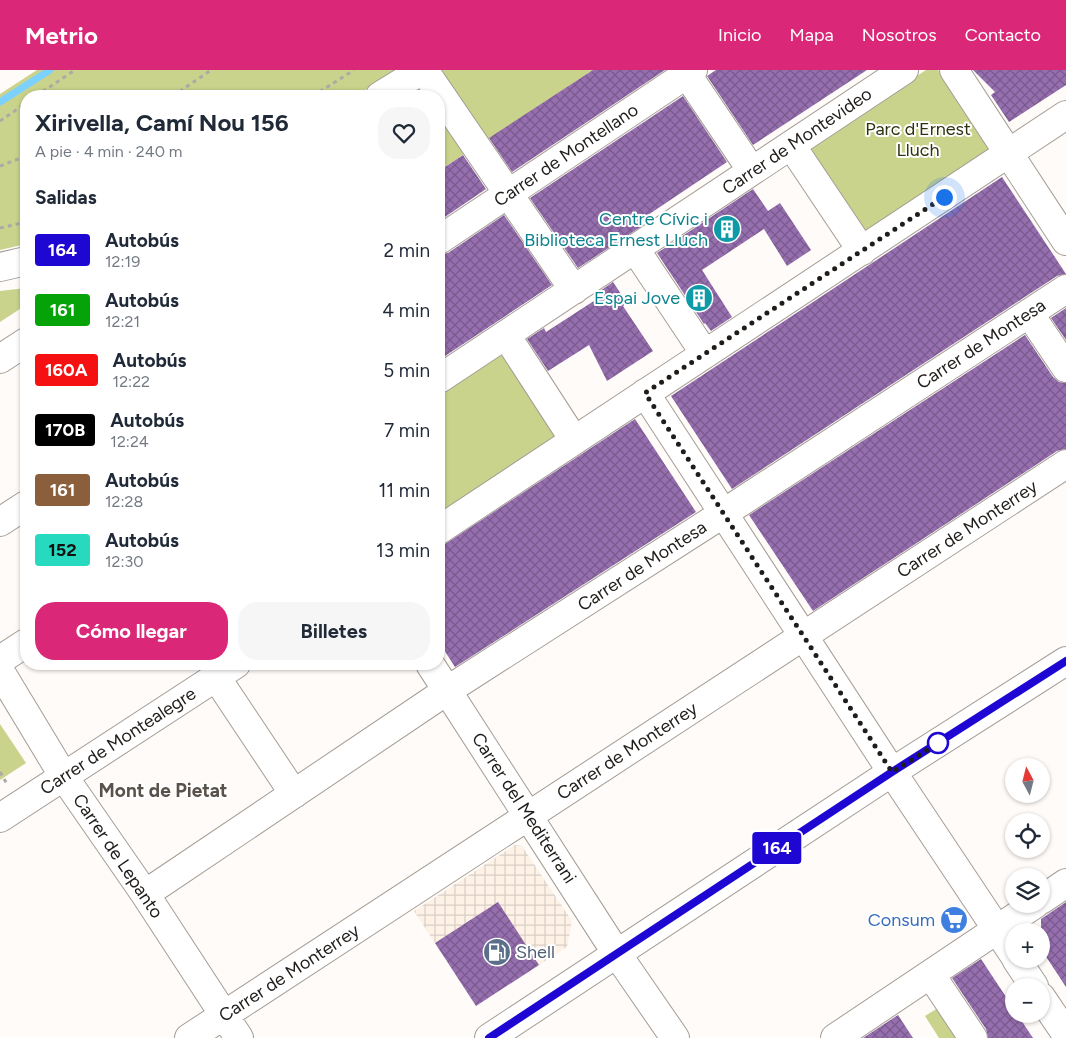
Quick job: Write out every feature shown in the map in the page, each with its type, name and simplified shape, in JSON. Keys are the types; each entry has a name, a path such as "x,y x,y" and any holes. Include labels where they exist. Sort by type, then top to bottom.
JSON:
{"street":[{"path":"390,90 423,70 437,90"},
{"name":"Carrer de Montevideo","path":"445,375 904,70"},
{"path":"954,70 1066,241"},
{"path":"688,71 752,171"},
{"name":"Carrer de Montellano","path":"445,236 688,71"},
{"path":"445,101 574,290"},
{"path":"445,526 1066,115"},
{"path":"791,145 862,251"},
{"path":"635,249 705,354"},
{"path":"0,267 20,263"},
{"name":"Carrer de Montesa","path":"145,894 448,690 724,513 1066,288"},
{"path":"1029,313 1066,368"},
{"path":"506,335 574,440"},
{"path":"0,359 20,346"},
{"path":"645,393 1005,942"},
{"name":"Carrer de Monterrey","path":"190,1038 1066,464"},
{"path":"0,522 20,509"},
{"path":"0,660 20,647"},
{"path":"489,1038 892,772 1066,661"},
{"name":"Carrer del Mediterrani","path":"434,670 617,954 675,1038"},
{"name":"Carrer de Lepanto","path":"0,671 64,777 145,894 239,1038"},
{"path":"226,671 294,794"},
{"name":"Carrer de Montealegre","path":"0,818 226,671"},
{"path":"1050,894 1066,883"},
{"path":"834,1038 1022,913"},
{"path":"931,975 973,1038"},
{"path":"1050,1010 1066,1034"}],"path":[{"path":"45,90 75,70"},
{"path":"183,90 211,70"},
{"path":"322,90 354,70"},
{"path":"0,121 20,107"},
{"path":"0,166 20,158"},
{"path":"0,228 20,223"}],"shaded area":[{"path":"515,845 522,846 572,921 567,947 539,965 498,903 435,943 414,911"}],"green space":[{"path":"37,70 395,70 365,90 20,90 20,245 0,250 0,94"},
{"path":"437,70 593,70 484,142"},
{"name":"Parc d'Ernest Lluch","path":"926,70 938,70 993,152 868,235 809,148"},
{"path":"445,111 467,152 445,167"},
{"path":"20,289 20,309 0,322 0,291"},
{"path":"506,346 564,435 445,513 445,385"},
{"path":"0,724 26,763 0,780"},
{"path":"941,1006 962,1038 939,1038 925,1016"}],"building":[{"path":"593,70 665,70 512,172 489,138"},
{"path":"716,70 867,70 753,145 707,76"},
{"path":"973,70 1066,70 1066,85 1009,122 991,95 995,92"},
{"path":"683,96 727,162 639,221 642,226 578,268 530,198"},
{"path":"463,155 486,189 445,217 445,167"},
{"path":"1002,177 1066,274 1057,276 732,489 671,396"},
{"path":"753,189 768,211 780,203 811,250 787,266 764,229 702,270 732,317 711,331 704,324 657,253"},
{"path":"504,215 552,285 445,356 445,254"},
{"path":"613,282 627,303 623,306 653,351 607,381 589,345 548,371 527,339 544,328 546,332 600,297 597,293"},
{"path":"1066,308 1066,340 1051,318"},
{"path":"1025,335 1053,377 1059,382 1066,383 1066,449 1057,451 813,611 749,515"},
{"path":"635,419 696,512 455,667 445,651 445,544"},
{"path":"498,902 539,965 476,1006 435,943"},
{"path":"1066,902 1066,987 1050,963 1050,923 1041,923 1041,919"},
{"path":"981,959 1005,995 1005,1023 1023,1023 1033,1038 988,1038 986,1029 952,978"},
{"path":"898,1015 913,1038 863,1038"}],"waterway":[{"path":"0,102 50,70"}],"bus line":[{"name":"164","path":"489,1038 892,772 1066,661"}],"place":[{"name":"Centre Cívic i Biblioteca Ernest Lluch","path":"727,229"},
{"name":"Espai Jove","path":"699,298"},
{"name":"Consum","path":"954,920"},
{"name":"Shell","path":"497,952"}],"district":[{"name":"Mont de Pietat","path":"163,790"}],"route":[{"path":"938,743 940,742 892,772 645,393 944,197"}]}
